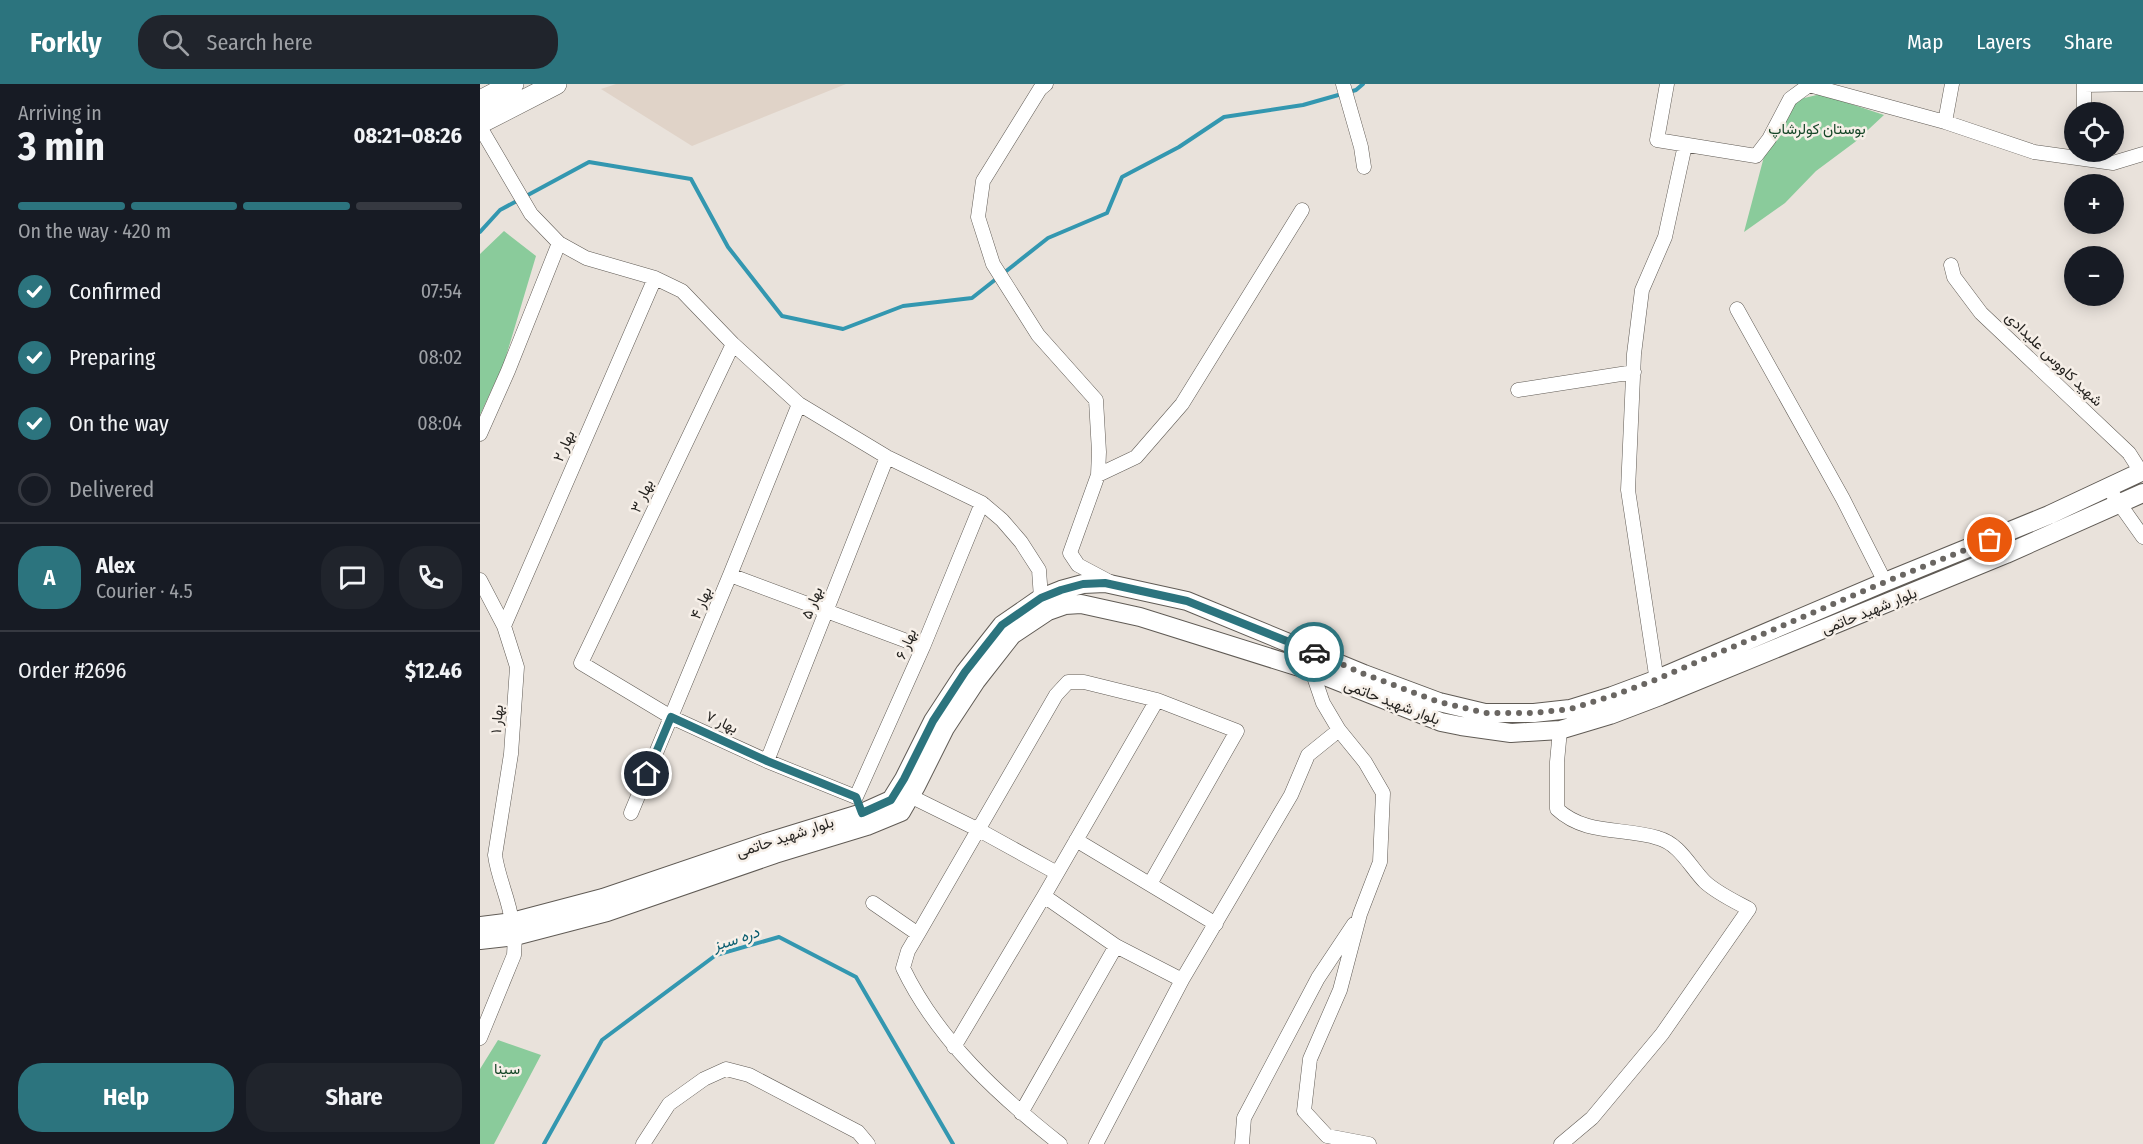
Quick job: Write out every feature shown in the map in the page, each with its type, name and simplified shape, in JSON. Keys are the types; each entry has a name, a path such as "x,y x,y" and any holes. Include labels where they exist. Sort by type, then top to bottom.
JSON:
{"main road":[{"path":"480,101 513,84"},
{"path":"480,125 556,84"},
{"name":"بلوار شهید حاتمی","path":"480,926 513,929 607,912 775,854 867,826 901,812 945,728 976,681 1012,635 1047,611 1065,605 1081,604 1140,617 1364,674 1439,702 1485,713 1534,713 1570,709 1612,696 1658,688 2006,555 2114,496 2142,472"},
{"name":"بلوار شهید حاتمی","path":"480,940 771,841 859,805 891,800 933,721 965,672 1002,625 1041,598 1083,584 1115,585 1187,601 1441,722 1511,733 1560,730 1610,715 1658,688 1885,582 2114,496 2143,493"}],"street":[{"path":"1046,84 1040,89 983,181 978,217 993,264 1038,335 1096,400 1098,475 1070,553 1078,565 1115,585"},
{"path":"1343,84 1364,167"},
{"path":"1667,84 1657,140 1685,145 1756,156 1769,139 1790,99 1809,84 1945,122 2034,152 2064,154"},
{"path":"1945,122 1952,84"},
{"path":"2084,102 2084,85 2143,84"},
{"path":"480,125 531,214 559,243 586,258 655,278 682,291 733,344 799,404 887,457 982,503 1002,520 1021,542 1039,570 1041,598"},
{"path":"1658,688 1628,490 1634,372 1642,290 1665,237 1685,145"},
{"path":"2124,160 2143,154"},
{"path":"1098,475 1136,457 1182,404 1302,210"},
{"path":"480,434 559,243"},
{"name":"شهید کاووس علیدادی","path":"1951,266 1954,277 1981,313 2129,453 2142,472"},
{"name":"بهار ۲","path":"504,626 655,278"},
{"path":"1737,309 1843,499 1885,582"},
{"name":"بهار ۳","path":"581,663 733,344"},
{"path":"1518,390 1634,372"},
{"name":"بهار ۴","path":"631,813 799,404"},
{"name":"بهار ۵","path":"767,761 887,457"},
{"path":"2114,496 2143,537"},
{"name":"بهار ۶","path":"859,805 982,503"},
{"path":"730,575 923,647"},
{"name":"بهار ۱","path":"480,580 504,626 517,667 511,754 495,855 497,870 509,903 513,929"},
{"name":"بهار ۷","path":"581,663 671,717 859,805"},
{"path":"1316,663 1323,703 1339,730 1365,762 1383,794 1380,862 1360,914 1340,990 1310,1059 1304,1111 1327,1136 1369,1144"},
{"path":"1060,1144 1021,1113 954,1047 915,992 903,968 908,951 1056,695 1068,682 1084,682 1157,700 1237,731 1150,884"},
{"path":"954,1047 1157,700"},
{"path":"1096,1144 1182,981 1291,795 1308,754 1339,730"},
{"path":"1560,730 1557,809 1567,819 1582,825 1659,838 1675,846 1706,883 1749,909 1662,1034 1592,1119 1561,1144"},
{"path":"910,795 1057,873"},
{"path":"1076,840 1216,924"},
{"path":"1044,896 1116,946 1182,981"},
{"path":"873,903 918,934"},
{"path":"1242,1144 1244,1118 1318,978 1360,914"},
{"path":"480,1038 514,955 513,929"},
{"path":"1021,1113 1116,946"},
{"path":"643,1144 669,1104 704,1079 726,1069 749,1075 858,1132 868,1144"}],"shaded area":[{"path":"616,84 846,84 692,146 601,89"}],"green space":[{"name":"بوستان کولرشاپ","path":"1821,94 1884,115 1855,142 1816,171 1785,203 1744,232 1766,149 1796,100"},
{"path":"504,231 536,256 504,363 480,415 480,254"},
{"name":"سینا","path":"498,1040 541,1055 494,1144 480,1144 480,1069"}],"waterway":[{"path":"480,232 500,210 589,162 691,179 728,247 782,316 843,329 903,306 972,298 1048,238 1107,213 1122,177 1179,147 1224,117 1303,105 1356,90 1363,84"},
{"name":"دره سبز","path":"544,1144 602,1040 716,955 779,937 856,977 953,1144"}],"way so far":[{"path":"1314,652 1364,674 1439,702 1485,713 1534,713 1570,709 1655,680 1990,540"}],"route":[{"path":"647,774 671,717 767,761 856,797 862,813 891,800 933,721 965,672 1002,625 1041,598 1083,584 1105,583 1187,601 1314,652"}]}
